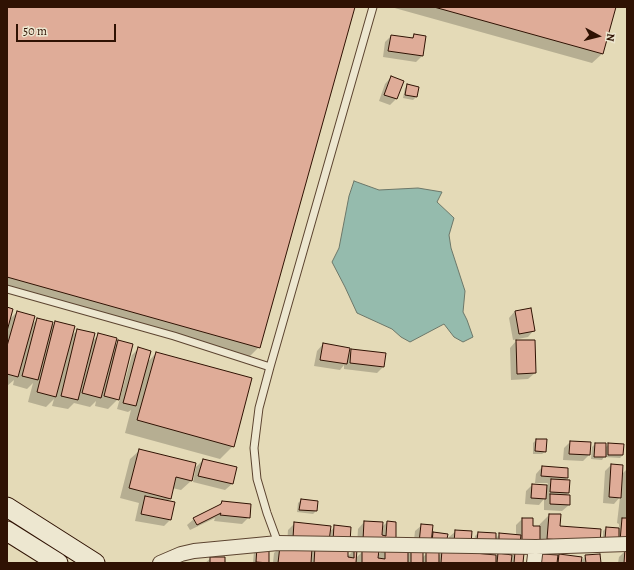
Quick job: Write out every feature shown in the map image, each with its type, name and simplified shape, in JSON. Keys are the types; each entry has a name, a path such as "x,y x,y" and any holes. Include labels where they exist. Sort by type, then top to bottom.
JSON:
{"main road":[{"path":"7,507 95,563"},
{"path":"7,531 58,563"}],"street":[{"path":"160,563 181,554 194,551 278,543 536,547 627,544"},
{"path":"534,563 536,547"}],"lane":[{"path":"278,543 257,479 254,448 259,408 373,7"},
{"path":"7,288 174,336 270,367"}],"shaded area":[{"path":"354,181 379,190 418,188 442,192 437,202 454,218 449,235 451,248 465,291 463,312 473,337 463,342 454,337 444,324 410,342 401,337 392,329 357,313 332,262 339,248 349,196"}],"building":[{"path":"7,7 355,7 260,348 7,277"},
{"path":"434,7 616,7 603,54"},
{"path":"414,34 426,36 423,56 388,51 391,35 413,38"},
{"path":"391,76 404,81 397,99 384,95"},
{"path":"407,84 419,87 417,97 405,95"},
{"path":"7,307 13,309 7,331"},
{"path":"531,308 535,331 519,334 515,311"},
{"path":"17,311 35,316 18,377 7,374 7,346"},
{"path":"37,318 53,322 38,380 22,376"},
{"path":"55,321 75,326 56,397 37,392"},
{"path":"77,329 95,333 78,400 61,396"},
{"path":"98,333 117,338 101,398 82,393"},
{"path":"118,340 133,344 119,400 104,396"},
{"path":"516,340 535,340 536,373 517,374"},
{"path":"323,343 350,348 347,364 320,360"},
{"path":"138,347 151,351 136,406 123,403"},
{"path":"351,349 386,353 384,367 350,363"},
{"path":"156,352 252,378 234,447 137,420"},
{"path":"536,439 547,439 546,452 535,451"},
{"path":"570,441 591,442 590,455 569,454"},
{"path":"595,443 606,443 606,457 594,457"},
{"path":"608,443 624,444 623,455 608,455"},
{"path":"139,449 196,463 192,481 176,477 171,499 129,488"},
{"path":"203,459 237,467 233,484 198,476"},
{"path":"611,464 623,465 621,498 609,497"},
{"path":"542,466 568,468 568,478 541,476"},
{"path":"551,479 570,480 569,493 550,492"},
{"path":"532,484 547,485 546,499 531,498"},
{"path":"550,494 570,495 570,505 550,504"},
{"path":"145,496 175,502 171,520 141,514"},
{"path":"301,499 318,501 317,511 299,510"},
{"path":"222,501 251,504 250,518 220,515 221,513 197,525 193,518 221,504"},
{"path":"549,514 561,514 560,526 601,529 600,543 547,539"},
{"path":"522,518 533,518 533,526 540,526 540,542 522,543"},
{"path":"622,518 627,518 627,541 620,541"},
{"path":"364,521 383,522 382,535 386,536 387,521 396,522 396,543 363,540"},
{"path":"294,522 331,526 329,541 293,538"},
{"path":"421,524 433,525 431,544 419,543"},
{"path":"334,525 351,527 350,542 333,541"},
{"path":"606,527 619,528 619,540 605,539"},
{"path":"455,530 472,531 471,544 454,543"},
{"path":"433,532 448,534 446,544 432,542"},
{"path":"478,532 496,533 496,542 477,540"},
{"path":"499,533 521,535 520,543 499,541"},
{"path":"280,546 312,548 311,563 278,563"},
{"path":"385,546 408,546 408,563 362,563 362,550 379,550 378,558 385,559"},
{"path":"257,547 269,547 269,563 256,562"},
{"path":"315,547 348,549 348,557 354,558 354,549 357,549 356,563 314,563"},
{"path":"411,549 423,549 423,563 411,563"},
{"path":"625,549 627,550 627,563 624,563"},
{"path":"442,550 496,555 496,563 441,563"},
{"path":"426,552 439,552 439,563 426,563"},
{"path":"515,552 524,553 523,563 514,563"},
{"path":"498,553 512,555 511,563 497,563"},
{"path":"542,554 558,555 557,563 541,563"},
{"path":"559,554 582,557 581,563 558,563"},
{"path":"600,554 601,563 586,563 585,555"},
{"path":"210,557 225,557 225,563 210,563"}]}
